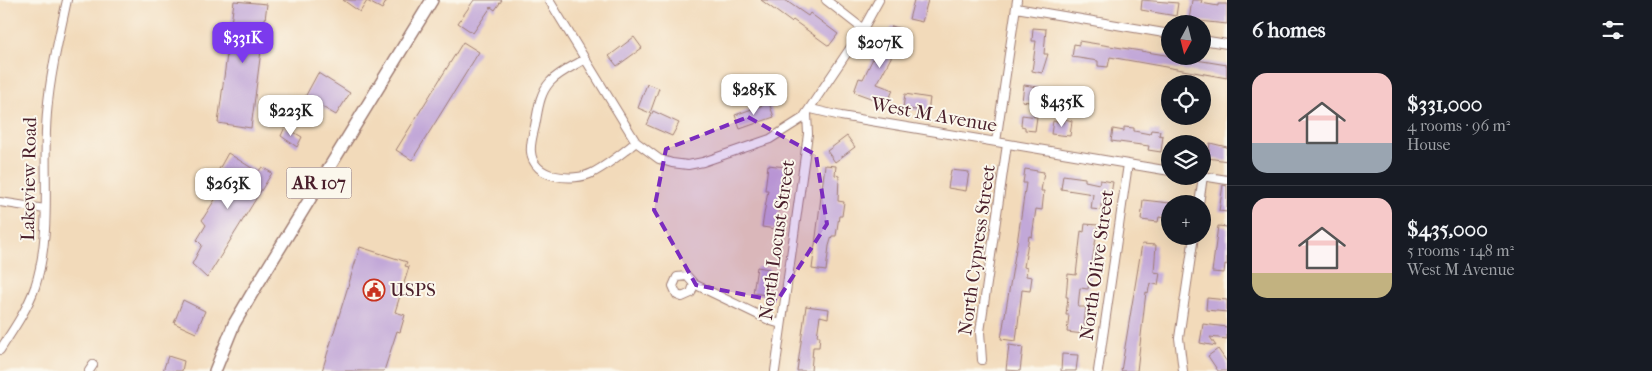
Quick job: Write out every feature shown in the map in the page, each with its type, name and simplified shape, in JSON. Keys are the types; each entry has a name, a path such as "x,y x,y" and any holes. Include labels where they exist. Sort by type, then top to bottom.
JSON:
{"main road":[{"name":"AR 107","path":"215,371 234,324 250,296 432,0"}],"street":[{"name":"Lakeview Road","path":"0,350 25,309 34,289 44,246 46,113 66,0"},
{"path":"549,0 636,142 659,159 672,163 688,164 703,162 770,139 798,123 809,111 863,29 879,0"},
{"path":"826,0 863,29"},
{"path":"1017,4 1161,32"},
{"name":"North Cypress Street","path":"996,142 1017,4"},
{"path":"1211,41 1227,44"},
{"path":"585,59 555,78 543,93 532,141 531,153 534,162 546,173 557,177 582,176 609,163 636,142"},
{"name":"West M Avenue","path":"809,111 1161,170"},
{"name":"North Locust Street","path":"775,371 808,134 809,111"},
{"name":"North Cypress Street","path":"982,360 980,332 1007,144"},
{"name":"North Olive Street","path":"1098,371 1128,164"},
{"path":"1211,177 1227,180"},
{"path":"0,202 45,209"},
{"path":"1184,371 1179,338 1193,245"},
{"path":"694,284 781,324"}],"highlighted area":[{"path":"748,117 816,155 827,224 777,301 696,285 654,210 666,149"}],"building":[{"path":"343,0 387,0 382,9 367,1 360,12"},
{"path":"474,0 502,0 495,10 491,7 473,33 458,23"},
{"path":"761,0 785,0 808,16 810,13 838,34 829,46"},
{"path":"914,0 928,0 922,22 909,19"},
{"path":"1142,0 1178,3 1176,15 1141,10"},
{"path":"1192,0 1202,0 1201,3 1218,6 1218,4 1227,4 1227,24 1211,22 1211,15 1190,15"},
{"path":"234,1 267,4 251,128 218,123"},
{"path":"892,26 906,31 899,49 896,48 877,84 893,90 887,104 854,92 859,78 863,79 878,48 883,50"},
{"path":"1033,28 1046,29 1044,54 1048,54 1042,73 1032,71 1036,41 1032,41"},
{"path":"634,37 642,48 617,66 609,56"},
{"path":"1079,41 1161,54 1161,65 1211,65 1211,62 1227,65 1227,78 1110,57 1108,67 1098,66 1098,61 1072,57 1074,44 1079,45"},
{"path":"463,42 479,52 412,160 396,150"},
{"path":"318,73 350,93 336,115 305,97"},
{"path":"647,84 659,88 650,113 638,108"},
{"path":"1024,85 1052,89 1051,96 1038,95 1037,103 1022,101"},
{"path":"905,94 930,98 928,112 903,108"},
{"path":"769,103 774,117 740,129 735,115"},
{"path":"653,111 679,123 672,136 647,125"},
{"path":"1022,115 1037,117 1035,131 1025,130 1025,127 1021,126"},
{"path":"1065,119 1072,121 1070,136 1051,134 1053,121 1064,123"},
{"path":"285,127 302,137 297,147 281,136"},
{"path":"1124,127 1134,128 1134,131 1150,134 1151,130 1160,131 1161,152 1148,150 1149,146 1111,141 1113,129 1124,131"},
{"path":"847,136 855,147 835,162 827,151"},
{"path":"1211,143 1227,147 1227,161 1211,158"},
{"path":"228,153 258,172 262,167 272,173 207,278 192,264 202,245 197,240 206,225 202,220 223,187 213,180"},
{"path":"768,165 786,167 776,229 762,227 768,190 765,190"},
{"path":"825,165 836,166 835,175 839,176 838,201 844,202 842,216 839,216 836,236 832,236 829,246 826,271 812,269"},
{"path":"1025,169 1044,172 1041,191 1044,191 1042,210 1036,209 1032,237 1029,236 1024,267 1027,268 1026,276 1032,277 1030,291 1022,290 1016,341 1001,339 1026,183 1023,183"},
{"path":"951,170 969,172 966,191 948,188"},
{"path":"1063,175 1085,178 1085,181 1099,184 1100,180 1113,182 1109,206 1101,204 1101,210 1091,209 1093,194 1061,189"},
{"path":"1223,185 1227,186 1227,212 1219,211"},
{"path":"1143,200 1161,202 1161,217 1159,217 1158,222 1141,220"},
{"path":"1085,224 1098,225 1088,289 1080,288 1078,307 1086,307 1083,334 1067,332 1069,315 1066,315 1068,297 1066,297 1068,274 1076,275 1081,231 1084,232"},
{"path":"1218,226 1227,227 1227,265 1225,264 1224,273 1212,272"},
{"path":"1142,244 1156,245 1154,272 1160,273 1158,285 1150,283 1148,293 1146,292 1137,371 1121,371"},
{"path":"360,247 407,262 405,266 409,267 395,312 405,315 400,332 397,331 384,371 322,371"},
{"path":"757,267 769,269 766,295 753,293"},
{"path":"1207,298 1227,300 1227,312 1206,310"},
{"path":"183,300 205,311 196,333 174,323"},
{"path":"806,306 829,309 828,318 820,316 817,336 820,336 819,347 813,347 811,371 797,371"},
{"path":"1203,324 1227,327 1227,339 1210,337 1216,346 1200,343"},
{"path":"1009,345 1023,347 1020,371 1006,370"},
{"path":"1218,349 1227,362 1227,371 1218,371 1208,356"},
{"path":"1062,354 1078,355 1076,371 1061,371"},
{"path":"168,356 184,361 182,371 163,371"}],"place":[{"name":"USPS","path":"374,290"}]}
